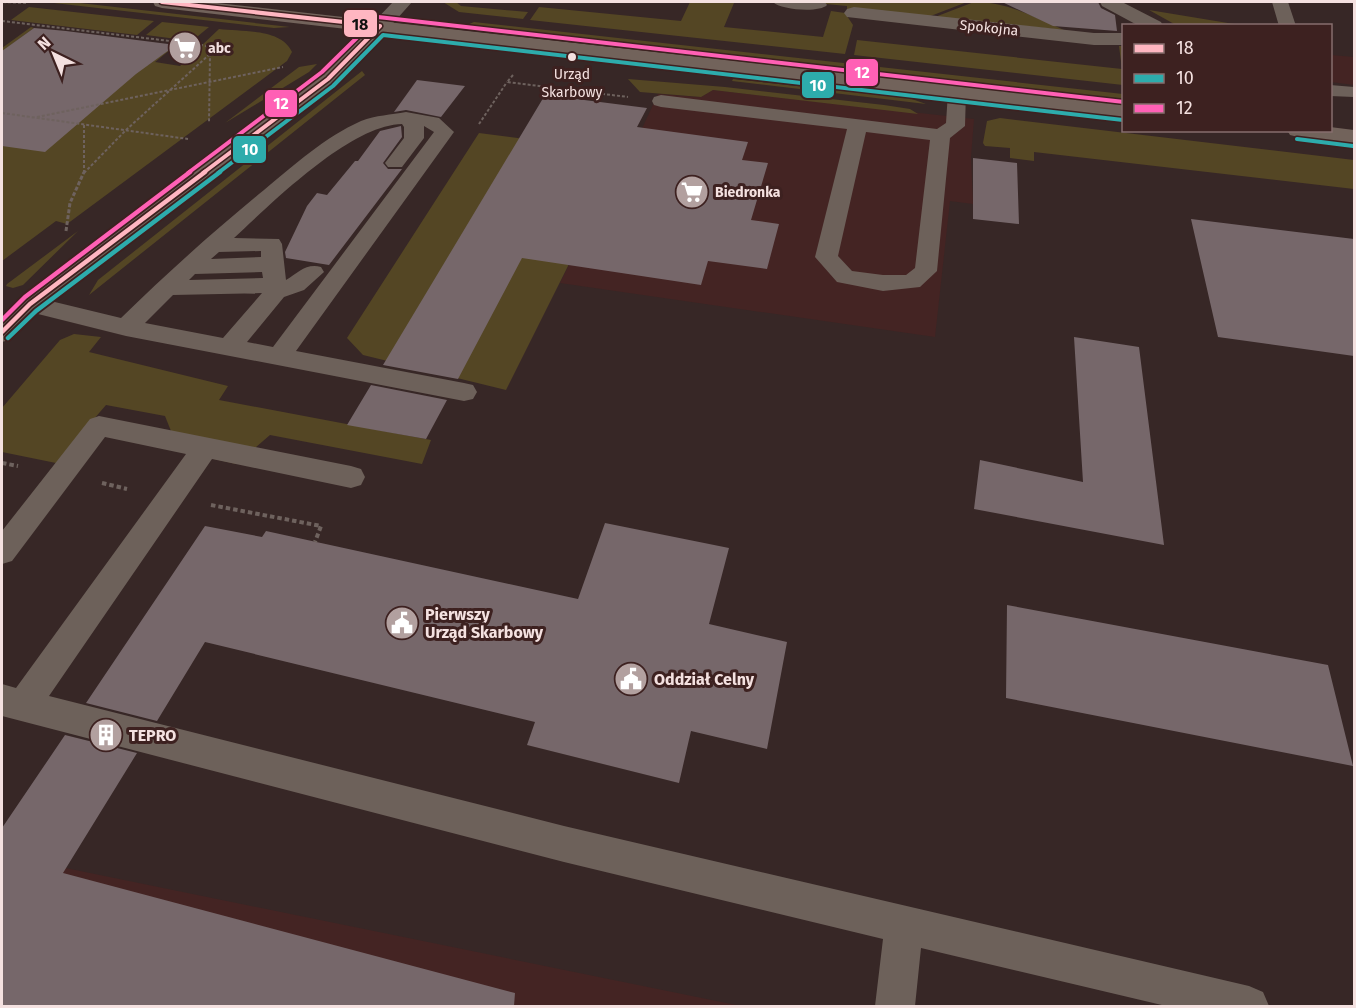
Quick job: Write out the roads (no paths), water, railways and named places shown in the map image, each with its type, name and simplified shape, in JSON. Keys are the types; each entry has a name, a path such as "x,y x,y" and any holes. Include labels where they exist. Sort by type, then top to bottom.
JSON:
{"street":[{"path":"162,2 1122,111"},
{"path":"2,332 30,304 328,80 402,2"},
{"path":"1109,2 1150,24"},
{"name":"Spokojna","path":"854,13 1094,39 1122,39"},
{"path":"1314,132 1354,137"}],"lane":[{"path":"781,2 819,5"},
{"path":"1280,2 1287,24"},
{"path":"1332,90 1354,92"},
{"path":"661,101 940,135 955,126 957,92"},
{"path":"126,328 164,288 263,201 311,162 356,132 384,120 406,118 427,120 440,125 444,132 279,357"},
{"path":"395,163 414,138 414,125 406,118"},
{"path":"858,126 826,257 845,277 883,283 912,282 926,272 940,135"},
{"path":"229,347 274,271 263,201"},
{"path":"212,245 274,271 296,285 313,272"},
{"path":"188,267 274,271"},
{"path":"164,288 274,271"},
{"path":"30,304 126,328 464,392"},
{"path":"2,552 99,426 351,477"},
{"path":"206,448 13,702 553,841 1249,1006"},
{"path":"895,1006 904,926"}],"place":[{"name":"abc","path":"185,48"},
{"name":"Urząd Skarbowy","path":"572,57"},
{"name":"Biedronka","path":"692,192"},
{"name":"Pierwszy Urząd Skarbowy","path":"402,623"},
{"name":"Oddział Celny","path":"631,679"},
{"name":"TEPRO","path":"106,735"}]}
